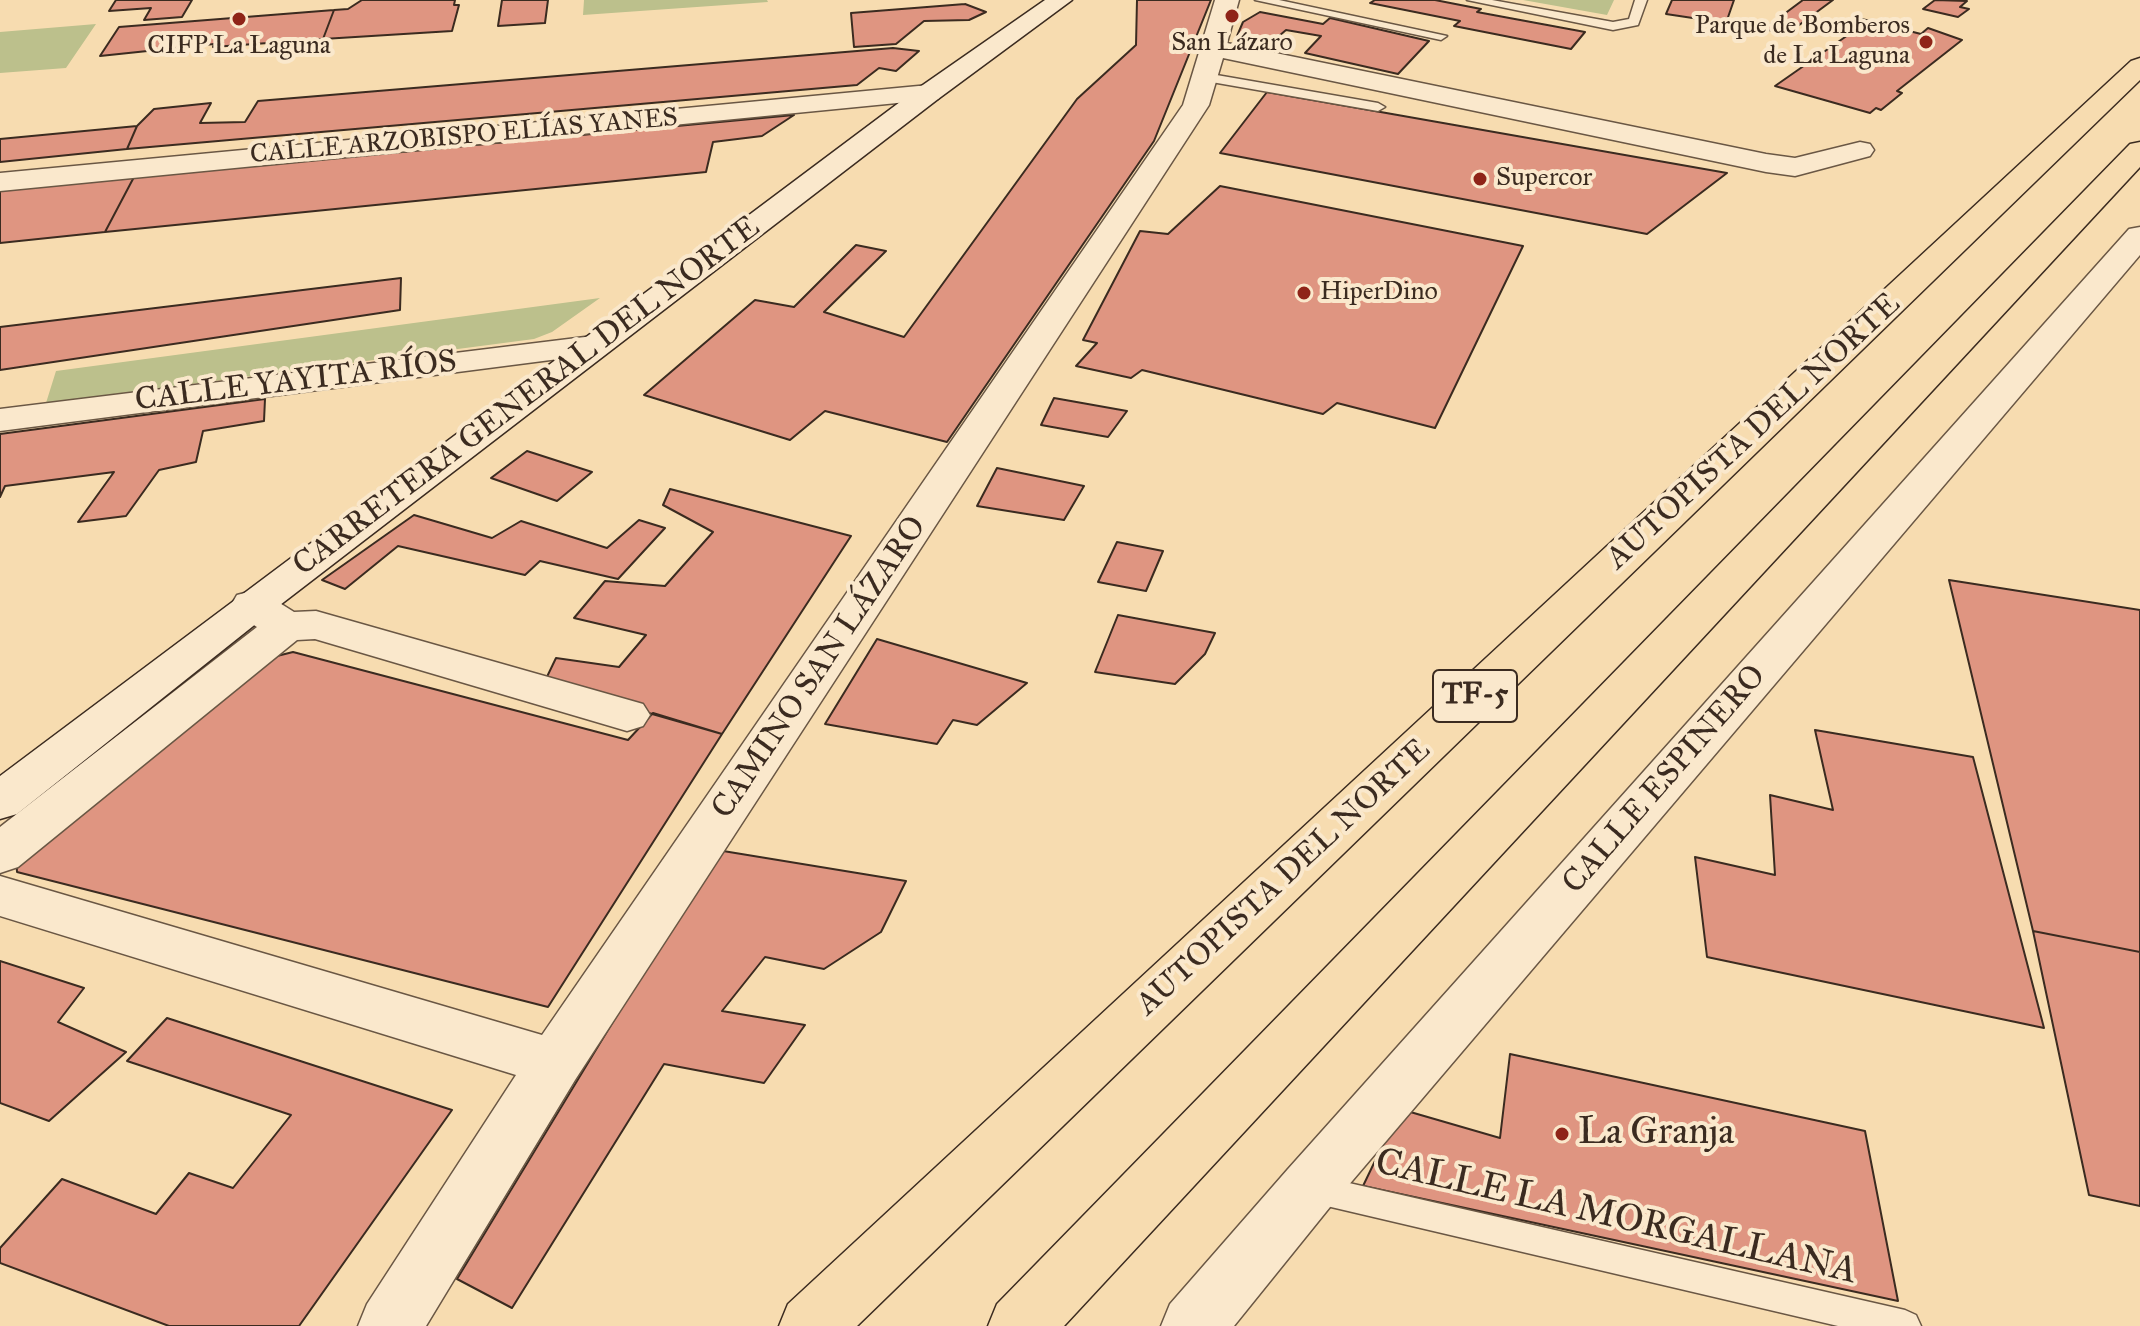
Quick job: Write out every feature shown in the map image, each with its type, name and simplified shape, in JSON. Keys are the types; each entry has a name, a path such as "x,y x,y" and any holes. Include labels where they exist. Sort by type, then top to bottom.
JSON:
{"highway":[{"name":"AUTOPISTA DEL NORTE","path":"811,1326 2140,66"},
{"path":"1020,1326 2140,150"}],"street":[{"name":"CARRETERA GENERAL DEL NORTE","path":"0,801 269,616 593,346 929,93 1060,0"},
{"name":"CAMINO SAN LÁZARO","path":"390,1326 555,1063 1196,105 1227,0"},
{"path":"1209,63 1302,67 1795,167 1860,150"},
{"name":"CALLE ARZOBISPO ELÍAS YANES","path":"0,182 929,93"},
{"name":"CALLE ESPINERO","path":"1193,1326 1309,1188 2140,236"},
{"name":"CALLE YAYITA RÍOS","path":"0,420 593,346"},
{"path":"0,854 269,616 316,625 627,715"},
{"path":"0,896 555,1063"}],"lane":[{"path":"1261,0 1441,36"},
{"path":"1321,0 1335,1"},
{"path":"1473,0 1625,28 1634,22 1641,0"},
{"path":"1209,63 1288,91 1378,107"},
{"path":"1288,91 1283,86 1302,67"},
{"name":"CALLE LA MORGALLANA","path":"1309,1188 1905,1326"}],"green space":[{"path":"584,0 767,0 768,2 583,15"},
{"path":"1523,0 1614,0 1607,15"},
{"path":"96,24 66,68 0,73 0,32"},
{"path":"600,298 552,332 534,339 46,403 56,371"}],"building":[{"path":"116,0 192,0 182,17 144,20 151,8 109,11"},
{"path":"362,0 455,0 454,5 459,5 452,31 323,39 334,10 348,9"},
{"path":"502,0 548,0 545,23 498,26"},
{"path":"1137,0 1211,0 1154,141 947,442 825,411 790,440 644,395 755,300 794,307 856,245 886,251 824,312 904,337 1077,99 1136,45"},
{"path":"1375,0 1435,0 1481,9 1477,12 1585,32 1571,49 1454,26 1460,21 1370,3"},
{"path":"1672,0 1734,0 1726,23 1666,14"},
{"path":"1803,0 1833,0 1787,34 1764,29"},
{"path":"1935,0 1967,1 1960,7 1969,9 1958,17 1923,9"},
{"path":"965,4 986,12 969,20 924,21 896,44 854,47 851,13"},
{"path":"334,10 323,39 213,47 214,44 100,56 119,27"},
{"path":"1260,12 1323,24 1330,18 1429,41 1398,74 1305,53 1321,36 1286,30 1272,42 1237,36 1243,22"},
{"path":"1858,18 1921,34 1928,28 1962,40 1897,91 1902,93 1881,110 1876,108 1870,113 1775,86 1848,35 1838,32"},
{"path":"893,48 919,51 896,71 879,68 857,85 127,149 137,126 154,109 211,103 200,123 245,122 258,101"},
{"path":"1267,92 1727,173 1647,234 1220,153"},
{"path":"794,115 762,136 713,142 706,172 105,232 134,177"},
{"path":"137,126 127,149 0,162 0,139"},
{"path":"134,177 105,232 0,243 0,189"},
{"name":"HiperDino","path":"1220,186 1523,246 1435,428 1337,403 1323,414 1142,370 1131,378 1076,366 1097,343 1083,340 1140,231 1168,234"},
{"path":"401,278 400,310 0,370 0,327"},
{"path":"1054,398 1127,411 1108,437 1041,425"},
{"path":"265,399 264,421 203,431 196,462 159,470 126,516 78,522 114,472 5,486 0,497 0,434"},
{"path":"527,451 592,472 557,501 491,478"},
{"path":"997,468 1084,486 1064,520 977,506"},
{"path":"670,489 851,536 722,734 544,683 556,658 619,667 646,635 574,618 605,581 665,586 713,532 663,505"},
{"path":"414,515 492,538 521,521 607,548 639,520 665,528 618,579 540,561 525,575 398,546 345,589 322,580"},
{"path":"1117,542 1163,551 1146,591 1098,582"},
{"path":"1949,580 2140,610 2140,952 2033,931"},
{"path":"1118,615 1215,633 1205,654 1175,684 1095,672"},
{"path":"877,639 1027,683 977,725 953,720 937,744 825,724"},
{"path":"293,652 628,740 653,713 722,734 548,1007 17,872 16,854 257,661"},
{"path":"1815,730 1973,757 2044,1028 1707,957 1695,857 1775,875 1770,795 1833,810"},
{"path":"717,850 906,881 881,932 824,969 765,957 722,1011 805,1025 764,1083 664,1064 512,1308 457,1279"},
{"path":"2033,931 2140,952 2140,1206 2089,1195"},
{"path":"0,961 84,988 58,1022 126,1052 49,1121 0,1103"},
{"path":"167,1018 452,1110 299,1326 169,1326 0,1263 0,1248 62,1179 156,1214 189,1173 233,1188 291,1115 127,1061"},
{"path":"1510,1054 1865,1131 1898,1301 1363,1186 1400,1109 1500,1138"}],"place":[{"name":"San Lázaro","path":"1232,16"},
{"name":"CIFP La Laguna","path":"239,19"},
{"name":"Parque de Bomberos de La Laguna","path":"1926,42"},
{"name":"Supercor","path":"1480,179"},
{"name":"HiperDino","path":"1304,293"},
{"name":"La Granja","path":"1562,1134"}]}
